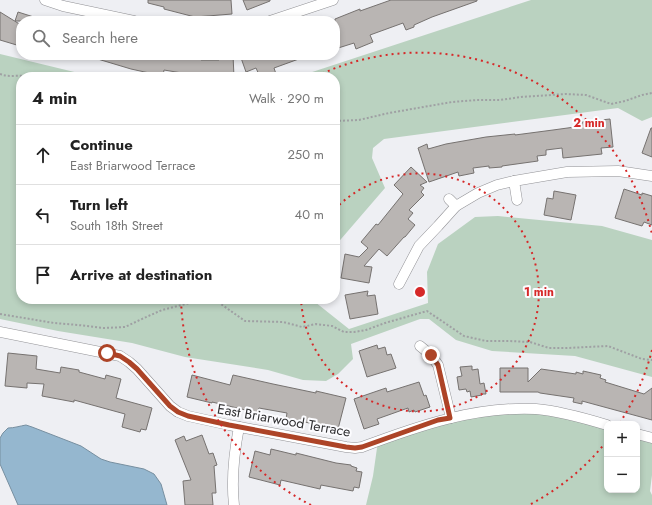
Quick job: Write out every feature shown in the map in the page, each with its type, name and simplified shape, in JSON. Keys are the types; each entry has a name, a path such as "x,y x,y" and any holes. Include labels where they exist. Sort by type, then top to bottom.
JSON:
{"street":[{"path":"45,0 63,6 110,16"},
{"path":"285,16 333,0"},
{"path":"399,284 418,246 438,226 452,202 497,185 567,172 618,171 652,176"},
{"path":"514,181 517,200"},
{"name":"East Briarwood Terrace","path":"0,332 120,356 137,369 170,406 178,412 188,416 346,447 362,447 438,420 481,412 514,409 554,411 604,424"},
{"path":"420,346 431,355 438,365 450,418"},
{"path":"234,505 232,484 234,453 239,427"},
{"path":"640,435 652,438"}],"path":[{"path":"0,74 16,76"},
{"path":"340,121 359,120 452,102 500,100 542,95 586,94 611,104 652,93"},
{"path":"0,314 72,325 104,328 125,327 162,310 186,304"},
{"path":"221,304 245,321 283,322 302,327 316,324 332,326 344,332 366,330 384,323 427,311 464,336 486,341 530,342 549,348 608,346 642,359 652,360"}],"green space":[{"path":"531,0 652,0 652,117 642,121 618,108 384,139 373,148 372,158 385,188 340,240 340,72 312,72"},
{"path":"0,54 16,58 16,60 25,60 74,72 16,72 16,304 318,304 349,329 428,303 427,272 438,244 475,217 498,216 602,226 652,240 652,377 575,356 492,351 456,340 429,319 420,319 351,344 353,359 338,374 326,381 303,380 268,370 185,357 132,343 58,331 0,319"},
{"path":"514,409 604,424 604,493 640,493 640,435 652,438 652,475 650,491 652,495 652,505 366,505 373,476 378,441 439,420"}],"water":[{"path":"26,425 81,446 101,459 144,469 154,474 161,484 167,505 18,505 0,464 0,438 8,428"}],"building":[{"path":"148,0 231,0 232,14 191,16 148,3"},
{"path":"243,0 270,0 270,1 247,10"},
{"path":"391,0 477,0 432,17 406,30 403,23 370,35 373,42 356,49 354,43 340,47 340,17 360,9 360,11"},
{"path":"0,12 16,22 16,45 0,40"},
{"path":"18,12 31,16 17,16"},
{"path":"101,60 233,60 234,72 176,72 164,70 164,72 145,72"},
{"path":"242,60 296,60 274,68 275,72 258,72 256,68 246,72"},
{"path":"610,119 613,147 601,148 602,154 563,158 562,148 546,150 546,155 537,156 538,161 502,167 489,168 489,166 473,168 474,173 459,176 458,172 429,182 418,148 427,144 428,149 446,144 486,137 515,135 582,126 582,122"},
{"path":"652,128 652,157 642,153"},
{"path":"411,167 427,182 420,185 424,188 421,192 424,195 409,210 413,213 408,219 415,225 387,256 379,249 364,266 372,267 369,283 341,278 345,254 359,257 368,248 361,242 376,224 378,225 403,194 394,185"},
{"path":"624,189 642,195 642,193 652,196 652,225 644,222 642,226 615,218"},
{"path":"554,191 576,195 571,220 544,215 547,198 553,199"},
{"path":"368,291 367,296 375,295 378,314 350,319 345,295"},
{"path":"377,345 378,349 385,347 387,355 391,354 396,368 367,377 359,351"},
{"path":"8,353 37,356 36,369 60,373 61,367 79,370 79,372 105,379 106,375 121,379 116,398 152,408 146,430 141,429 140,432 122,427 125,414 74,400 74,402 42,396 44,384 27,383 27,388 5,386"},
{"path":"472,366 472,370 478,369 480,384 484,383 486,394 471,397 470,391 467,392 466,389 459,390 457,377 462,376 460,367"},
{"path":"500,368 528,368 528,382 541,369 576,374 576,372 583,374 583,371 601,375 600,378 606,380 605,382 644,394 652,388 652,420 582,401 582,404 573,402 574,398 538,392 500,392"},
{"path":"192,375 230,385 233,375 346,398 338,429 286,419 287,413 259,408 258,413 187,397"},
{"path":"419,382 430,407 415,412 414,410 409,412 408,408 377,419 379,424 364,429 354,399 386,388 387,392"},
{"path":"202,435 209,454 213,453 217,465 214,466 216,493 212,493 213,505 185,505 183,481 191,480 175,440 184,436 186,441"},
{"path":"271,449 351,465 357,468 356,471 362,472 359,488 354,487 353,491 321,485 320,489 281,480 280,485 249,477 255,451 270,455"}],"route":[{"path":"107,353 120,356 129,362 170,406 178,412 188,416 355,448 362,447 438,420 450,418 438,365 431,355"}]}
